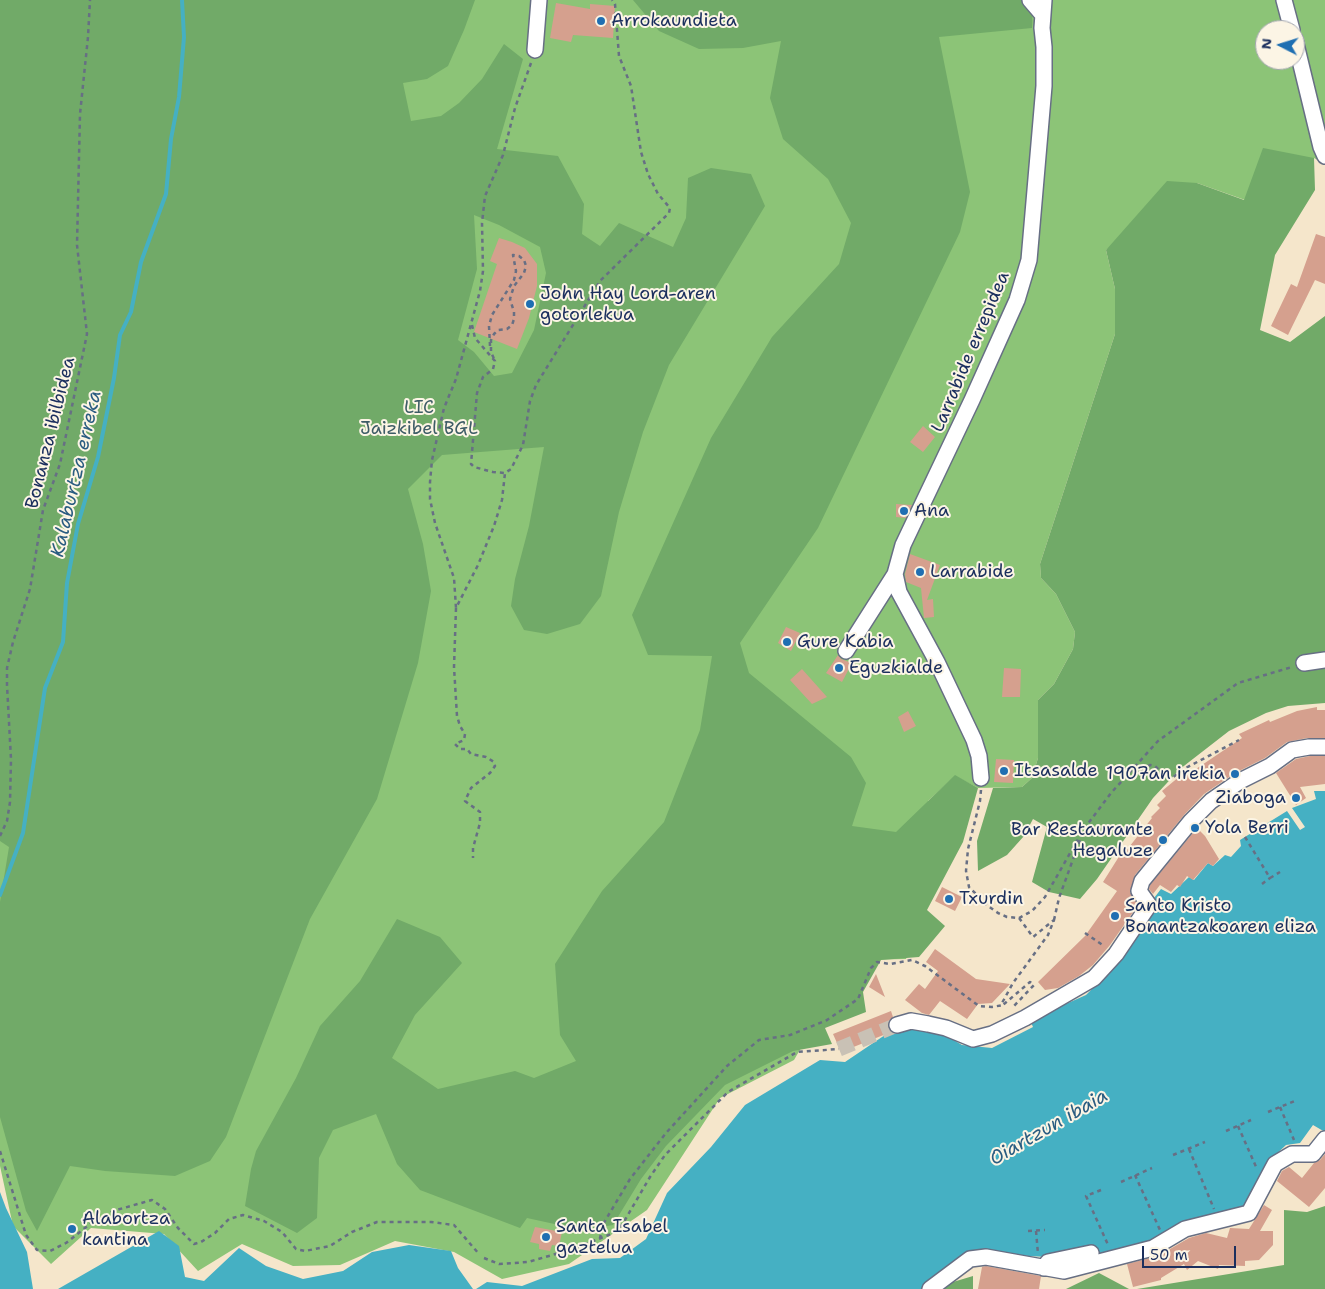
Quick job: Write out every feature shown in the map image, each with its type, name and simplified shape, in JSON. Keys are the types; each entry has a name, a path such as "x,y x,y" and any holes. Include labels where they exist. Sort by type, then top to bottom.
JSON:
{"street":[{"path":"535,50 539,0"},
{"name":"Larrabide errepidea","path":"846,651 895,574 903,545 1017,300 1029,260 1045,65 1043,7 1030,0"},
{"path":"1284,0 1289,20"},
{"path":"1302,70 1325,156"},
{"path":"895,574 899,592 937,662 974,740 979,756 981,778"},
{"path":"1304,663 1325,660"},
{"path":"897,1025 911,1021 928,1024 946,1028 973,1039 992,1034 1025,1018 1094,978 1116,954 1149,905 1139,891 1142,881 1190,821 1212,801 1240,781 1270,766 1292,750 1325,747"},
{"path":"1041,1262 1064,1271 1153,1248 1185,1229 1250,1213 1275,1164 1299,1149 1313,1154 1321,1136"},
{"path":"930,1289 970,1260 986,1257 1048,1262 1091,1253"}],"path":[{"name":"Bonanza ibilbidea","path":"0,836 7,821 10,802 11,759 7,668 13,642 30,589 43,510 60,464 87,334 77,245 80,114 90,0"},
{"path":"490,346 494,334 498,330 507,329 514,319 510,299 514,286 524,273 526,266 520,256 513,255 516,262 514,280 492,315 489,326 490,346 495,361 493,369 483,377 477,393 471,464 474,467 505,473 511,470 522,445 530,401 536,385 583,306 600,281 669,213 670,208 658,194 648,174 641,152 631,86 619,56 615,4 612,0"},
{"path":"473,858 473,848 480,823 480,812 465,800 472,788 490,774 496,766 494,762 486,757 471,754 468,749 460,749 455,744 464,740 466,734 460,726 457,716 454,667 456,608 454,578 436,524 430,499 430,482 432,460 444,408 456,379 480,291 483,271 482,223 485,196 504,155 515,108 535,50"},
{"path":"472,323 475,338 495,361"},
{"path":"456,608 494,526 502,500 505,473"},
{"path":"981,778 980,801 968,849 966,871 969,886 998,914 1019,918 1032,911 1045,897 1084,829 1123,780 1158,741 1238,683 1304,663"},
{"path":"1123,780 1150,765 1155,766 1167,778 1171,778 1182,770 1240,740"},
{"path":"1004,1004 1002,1003 1013,983 1048,935 1084,829"},
{"path":"1245,837 1270,878"},
{"path":"1262,884 1280,872"},
{"path":"1019,918 1033,937 1054,920"},
{"path":"1085,933 1116,954"},
{"path":"600,1239 602,1226 630,1179 666,1133 727,1066 759,1040 790,1035 820,1023 858,999 870,968 877,962 890,964 912,960 926,966 979,1006 992,1007 1004,1004 1030,982 1034,985 1010,1011"},
{"path":"484,1258 499,1264 528,1262 573,1249 611,1234 622,1225 665,1155 728,1092 797,1052 839,1049"},
{"path":"1268,1112 1297,1100"},
{"path":"1280,1107 1299,1149"},
{"path":"1226,1131 1252,1120"},
{"path":"1238,1126 1261,1177"},
{"path":"1173,1155 1205,1142"},
{"path":"1189,1149 1217,1215"},
{"path":"0,1151 26,1235 37,1250 50,1251 66,1243 90,1224 113,1211 152,1200 165,1208 178,1228 194,1244 215,1233 229,1219 243,1215 264,1222 282,1232 296,1249 305,1251 330,1246 352,1232 377,1222 431,1222 454,1225 479,1254"},
{"path":"1121,1182 1152,1168"},
{"path":"1135,1175 1162,1236"},
{"path":"1101,1190 1086,1196 1112,1253"},
{"path":"1036,1230 1041,1262"},
{"path":"1028,1231 1045,1230"}],"green space":[{"name":"LIC Jaizkibel BGL","path":"0,0 1325,0 1325,164 1314,158 1245,200 1197,183 1106,250 1115,289 1115,334 1040,564 1041,578 1056,594 1075,632 1073,649 1054,684 1038,700 1038,758 1032,778 1022,787 978,788 955,776 928,801 929,808 959,832 906,959 856,960 794,1060 720,1098 647,1210 569,1264 502,1279 454,1252 395,1241 340,1265 293,1266 242,1244 198,1271 164,1234 91,1228 51,1264 13,1226 0,1166"},
{"path":"0,0 475,0 448,66 427,79 403,83 411,121 441,116 459,103 482,79 504,44 523,59 497,149 558,156 584,204 582,234 600,246 619,223 673,247 686,218 688,178 711,168 751,174 765,206 669,365 643,432 619,512 601,596 580,624 547,634 524,630 511,606 515,579 529,526 544,447 442,455 408,489 423,544 431,591 418,663 377,799 310,919 226,1137 210,1161 175,1176 105,1171 70,1166 37,1231 26,1211 0,1117 0,902 9,847 0,841","holes":["474,215 499,225 540,247 546,273 534,330 512,373 494,376 474,352 458,340 477,269"]},
{"path":"633,0 1033,0 1032,28 939,37 970,192 960,232 818,528 740,643 749,673 851,757 866,783 852,826 896,832 955,775 978,788 963,842 927,910 945,926 919,957 881,960 863,992 866,1012 825,1028 832,1044 793,1051 725,1085 666,1146 641,1179 613,1225 582,1230 527,1218 520,1228 420,1190 397,1164 376,1114 333,1130 319,1158 317,1218 297,1233 245,1206 256,1151 296,1078 320,1026 360,981 397,919 440,937 462,963 415,1015 392,1058 438,1089 515,1071 534,1078 576,1061 560,1035 555,964 602,891 664,822 700,730 712,656 648,655 632,615 711,438 772,337 839,264 851,223 828,179 783,139 770,98 781,41 743,48 699,49 659,31"},
{"path":"1263,148 1314,158 1315,190 1275,255 1260,330 1290,342 1325,316 1325,703 1288,706 1266,713 1229,731 1180,769 1153,798 1097,879 1080,899 1049,892 1032,882 1047,827 1033,819 1024,836 1007,855 978,871 977,841 993,788 1022,787 1032,778 1038,758 1038,700 1054,684 1073,649 1075,632 1056,594 1041,578 1040,564 1115,334 1115,289 1106,250 1167,181 1197,183 1244,200"},
{"path":"1325,1206 1325,1289 1137,1289 1284,1265 1284,1210 1307,1212"},
{"path":"1099,1273 1129,1289 1066,1289"},
{"path":"973,1276 973,1289 938,1289 943,1285"}],"water":[{"name":"Oiartzun ibaia","path":"1314,791 1325,791 1325,1132 1313,1125 1300,1143 1286,1145 1269,1161 1245,1208 1150,1243 1099,1256 1048,1257 1010,1255 995,1250 964,1256 925,1289 476,1289 487,1282 522,1286 592,1259 620,1258 646,1239 667,1193 711,1147 745,1105 820,1060 845,1062 885,1035 902,1027 940,1032 962,1045 992,1048 1033,1027 1030,1020 1086,995 1116,965 1157,905 1151,902 1161,889 1171,894 1189,877 1194,880 1208,863 1213,866 1225,855 1231,857 1241,846 1240,840 1287,811 1300,830 1305,827 1292,808 1316,799"},
{"path":"0,1192 27,1252 33,1289 0,1289"},
{"path":"159,1231 179,1246 185,1277 204,1281 239,1248 266,1266 303,1279 343,1271 372,1252 409,1245 451,1251 458,1268 473,1289 58,1289"}],"building":[{"path":"556,3 590,9 590,4 615,6 613,38 573,35 571,42 550,38"},
{"path":"1316,234 1325,237 1325,284 1315,280 1288,335 1271,326 1291,284 1297,287"},
{"path":"499,238 525,248 537,264 537,286 529,318 517,349 474,332 497,264 490,261"},
{"path":"923,426 935,437 923,452 910,442"},
{"name":"Ana","path":"896,504 912,505 906,518 896,517"},
{"name":"Larrabide","path":"910,554 940,565 927,600 933,599 934,617 924,618 921,588 906,582 905,574"},
{"name":"Gure Kabia","path":"786,627 800,633 791,651 778,643"},
{"name":"Eguzkialde","path":"838,655 841,659 852,663 842,682 826,673"},
{"path":"1004,668 1021,669 1020,697 1002,697"},
{"path":"802,669 827,697 812,704 790,680"},
{"path":"1317,707 1317,710 1325,710 1325,738 1307,738 1287,742 1265,758 1235,773 1204,794 1184,815 1135,875 1130,892 1138,905 1110,945 1093,965 1079,976 1058,988 1045,990 1038,982 1085,936 1117,891 1103,882 1120,855 1122,856 1160,808 1157,805 1166,796 1162,791 1180,776 1189,771 1190,773 1242,738 1239,734 1269,720 1270,722 1297,711"},
{"path":"908,711 916,726 904,732 898,717"},
{"path":"1310,756 1325,756 1325,784 1300,787 1306,798 1296,805 1276,773 1296,759"},
{"name":"Itsasalde","path":"996,759 1014,760 1013,783 994,782"},
{"path":"1197,828 1205,836 1219,859 1213,866 1208,863 1193,880 1187,876 1180,887 1177,885 1171,892 1160,885 1153,894 1149,889 1150,885"},
{"name":"Txurdin","path":"942,887 962,897 955,911 935,901"},
{"path":"935,949 976,979 1010,984 992,1003 978,1004 967,1019 940,1001 929,1015 922,1013 905,1000 919,984 925,989 938,971 926,962"},
{"path":"876,974 885,997 869,987"},
{"path":"891,1011 893,1017 888,1023 891,1032 841,1052 833,1034"},
{"path":"1325,1154 1325,1188 1309,1207 1277,1181 1282,1171 1289,1167 1302,1178 1314,1163"},
{"path":"1264,1205 1272,1210 1260,1231 1273,1231 1273,1245 1259,1260 1245,1261 1245,1266 1219,1265 1218,1269 1198,1261 1187,1270 1184,1264 1161,1278 1161,1280 1133,1287 1127,1264 1158,1256 1189,1238 1206,1233 1227,1238 1230,1228 1249,1229"},
{"name":"Santa Isabel gaztelua","path":"535,1227 562,1232 559,1246 552,1245 550,1251 539,1249 539,1244 530,1242"},
{"path":"986,1266 1041,1276 1039,1289 978,1289 982,1267"}],"waterway":[{"name":"Kalaburtza erreka","path":"0,895 23,833 45,688 63,642 67,583 78,524 98,457 114,378 120,335 131,312 141,262 166,194 171,139 179,97 184,37 182,0"}],"tunnel":[{"path":"839,1049 897,1025"}],"place":[{"name":"Arrokaundieta","path":"601,21"},
{"name":"John Hay Lord-aren gotorlekua","path":"530,304"},
{"name":"Ana","path":"904,511"},
{"name":"Larrabide","path":"920,572"},
{"name":"Gure Kabia","path":"787,642"},
{"name":"Eguzkialde","path":"839,668"},
{"name":"Itsasalde","path":"1004,771"},
{"name":"1907an irekia","path":"1235,774"},
{"name":"Ziaboga","path":"1296,798"},
{"name":"Yola Berri","path":"1195,828"},
{"name":"Bar Restaurante Hegaluze","path":"1163,840"},
{"name":"Txurdin","path":"949,899"},
{"name":"Santo Kristo Bonantzakoaren eliza","path":"1115,916"},
{"name":"Alabortza kantina","path":"72,1229"},
{"name":"Santa Isabel gaztelua","path":"546,1237"}]}
